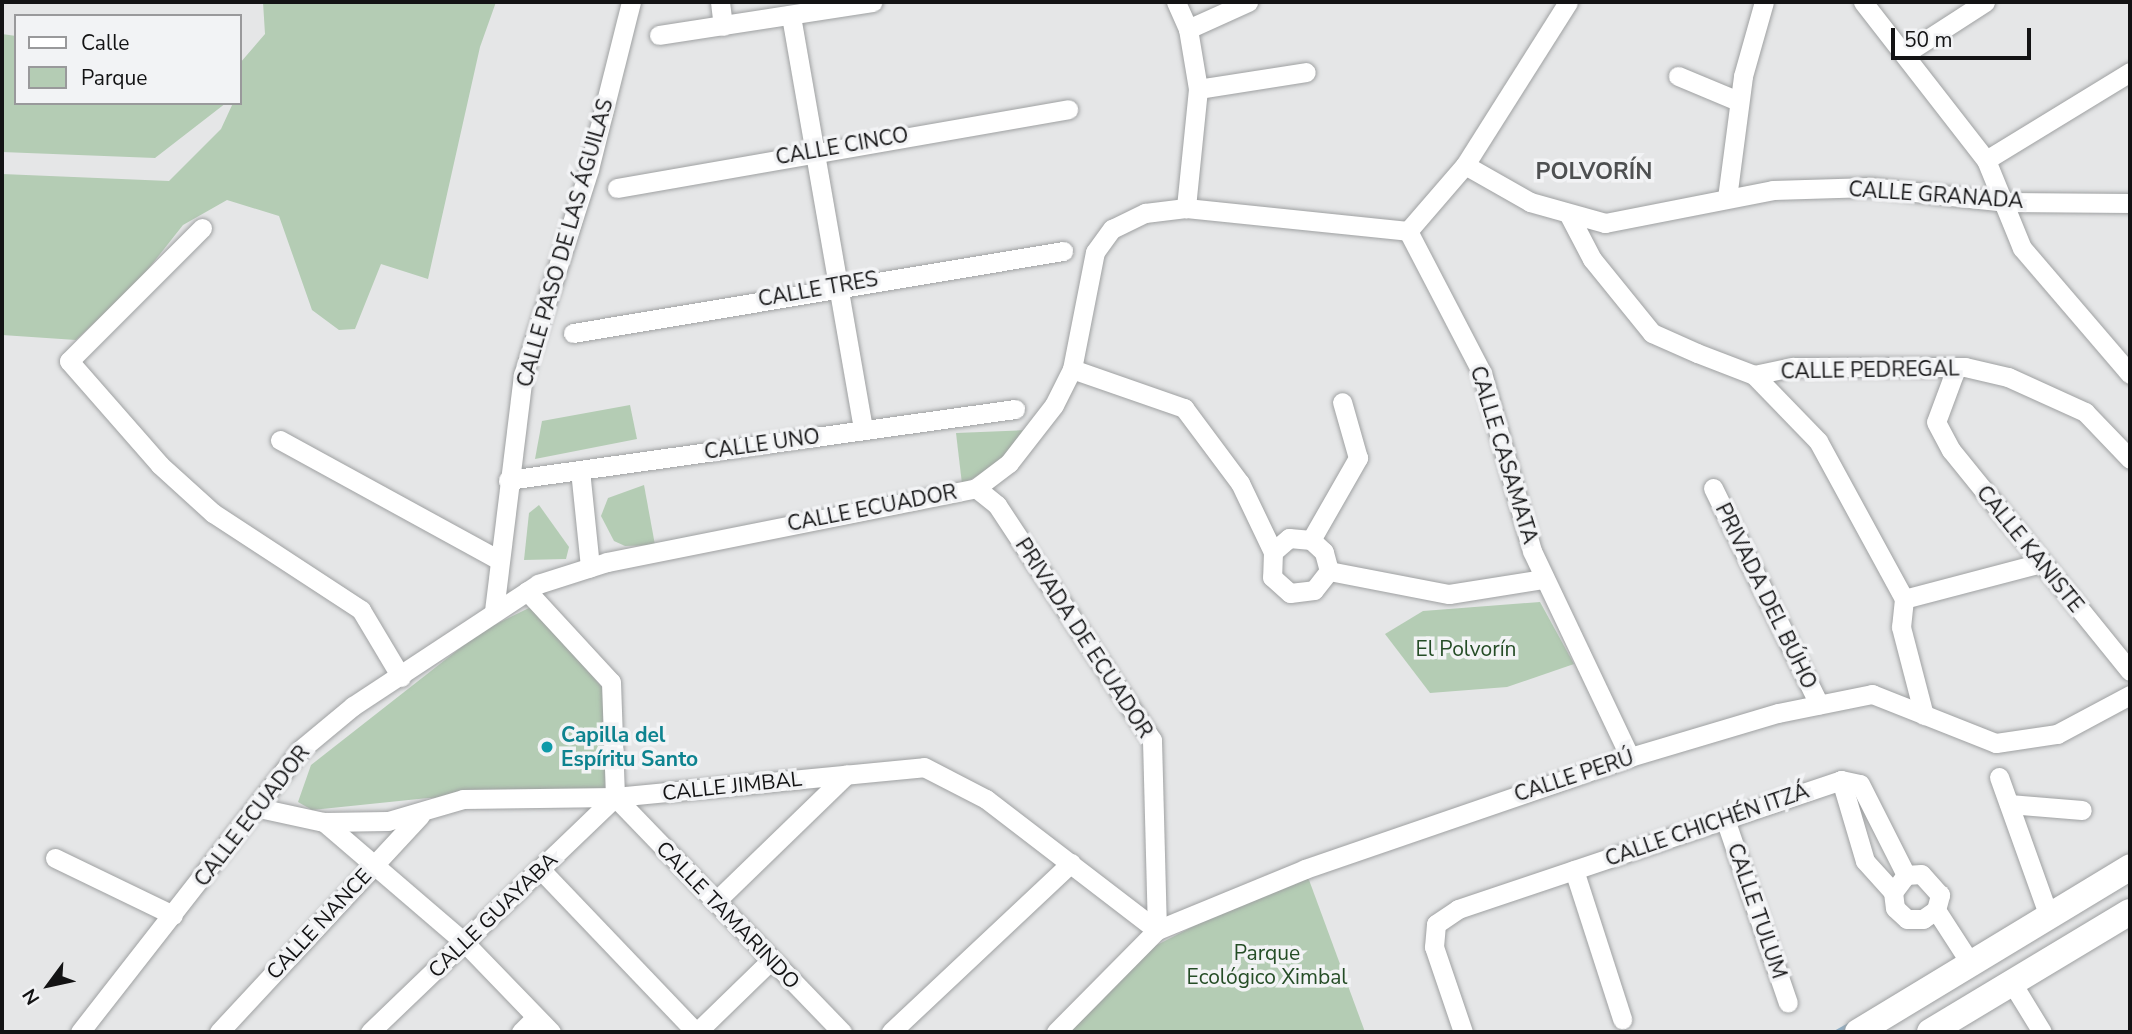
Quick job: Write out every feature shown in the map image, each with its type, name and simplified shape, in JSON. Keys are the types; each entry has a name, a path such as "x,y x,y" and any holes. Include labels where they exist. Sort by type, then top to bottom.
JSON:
{"main road":[{"path":"1858,1032 2130,867"},
{"path":"1930,1032 2130,912"}],"street":[{"name":"CALLE PASO DE LAS ÁGUILAS","path":"494,611 523,375 589,169 631,2"},
{"path":"720,2 723,26"},
{"path":"659,34 872,2"},
{"path":"1176,2 1188,29 1198,89 1186,208"},
{"path":"1188,29 1248,2"},
{"path":"1408,231 1465,165 1568,2"},
{"path":"1727,198 1738,101 1763,2"},
{"path":"1863,2 1906,53 1986,160 2022,248 2130,374"},
{"path":"1906,53 1985,2"},
{"path":"791,16 863,430"},
{"path":"1198,89 1306,72"},
{"path":"1986,160 2130,72"},
{"path":"1678,76 1738,101"},
{"name":"CALLE CINCO","path":"617,188 814,149 1068,109"},
{"name":"CALLE GRANADA","path":"1465,165 1530,202 1569,215 1627,223 1727,198 1870,187 2005,202 2130,203"},
{"name":"CALLE ECUADOR","path":"80,1032 259,808 300,750 494,611 527,591 590,568 976,488 1009,463 1072,369 1095,252 1112,229 1145,213 1186,208 1408,231"},
{"name":"CALLE PEDREGAL","path":"1569,215 1592,259 1652,333 1754,375 1793,367 1955,371 2008,377 2085,412 2130,459"},
{"path":"202,228 69,361 160,465 213,513 361,610 401,677"},
{"name":"CALLE CASAMATA","path":"1408,231 1482,373 1515,503 1544,579 1630,757"},
{"name":"CALLE TRES","path":"573,333 838,285 1063,251"},
{"path":"1072,369 1184,408 1240,483 1273,552 1272,577 1290,593 1314,590 1329,571"},
{"name":"CALLE KANISTE","path":"1955,371 1936,422 2040,563 2130,671"},
{"path":"1754,375 1818,441 1904,599 1901,627 1924,715"},
{"path":"1311,540 1358,458 1342,402"},
{"name":"CALLE UNO","path":"508,480 1015,409"},
{"path":"280,440 499,559"},
{"path":"580,470 590,568"},
{"name":"PRIVADA DE ECUADOR","path":"976,488 997,505 1152,740 1157,930"},
{"name":"PRIVADA DEL BÚHO","path":"1713,488 1819,704"},
{"path":"1273,552 1289,538 1311,540 1324,552 1329,571"},
{"path":"1904,599 2040,563"},
{"path":"1329,571 1449,594 1544,579"},
{"path":"527,591 611,682 615,797"},
{"name":"CALLE PERÚ","path":"1056,1032 1157,930 1305,869 1630,757 1819,704 1872,694 1996,743 2057,734 2130,695"},
{"name":"CALLE JIMBAL","path":"259,808 324,822 420,816 463,799 615,797 924,767 986,799 1157,930"},
{"path":"716,901 847,775"},
{"path":"1999,777 2049,917"},
{"path":"1906,875 1860,784 1841,780 1865,861 1893,891 1895,908 1907,919 1923,919 1936,910"},
{"name":"CALLE CHICHÉN ITZÁ","path":"1463,1032 1434,947 1436,924 1458,909 1841,780"},
{"name":"CALLE GUAYABA","path":"370,1032 615,797"},
{"name":"CALLE TAMARINDO","path":"615,797 842,1032"},
{"path":"2009,804 2082,810"},
{"name":"CALLE NANCE","path":"219,1032 420,816"},
{"name":"CALLE TULUM","path":"1725,820 1788,1003"},
{"path":"324,822 377,863 464,942 551,1032"},
{"path":"55,858 173,915"},
{"path":"891,1032 1071,863"},
{"path":"541,870 697,1032 771,960"},
{"path":"1574,870 1622,1019"},
{"path":"1893,891 1906,875"},
{"path":"1906,875 1934,881 1936,910 1970,964"},
{"path":"2012,983 2042,1032"},
{"path":"521,1032 536,1017"}],"green space":[{"path":"263,2 496,2 480,47 428,279 381,264 355,329 339,330 312,310 279,216 227,200 183,225 138,282 76,340 2,335 2,174 169,181 221,129 232,105 242,105 242,61 265,34"},
{"path":"2,34 14,36 14,105 223,105 155,158 2,152"},
{"path":"630,405 637,439 535,459 542,421"},
{"path":"1028,430 1004,462 962,484 956,433"},
{"path":"644,485 655,545 625,546 614,541 601,516 608,498"},
{"path":"539,505 569,547 566,559 524,560 529,513"},
{"name":"El Polvorín","path":"1540,602 1574,664 1507,687 1430,693 1385,634 1423,611"},
{"path":"531,607 602,687 611,794 428,798 312,810 298,802 311,765 482,631"},
{"name":"Parque Ecológico Ximbal","path":"1305,869 1365,1032 1065,1032 1155,946"}],"waterway":[{"path":"1836,1032 1852,1023"}],"place":[{"name":"Capilla del Espíritu Santo","path":"547,747"}],"district":[{"name":"POLVORÍN","path":"1594,172"}]}
